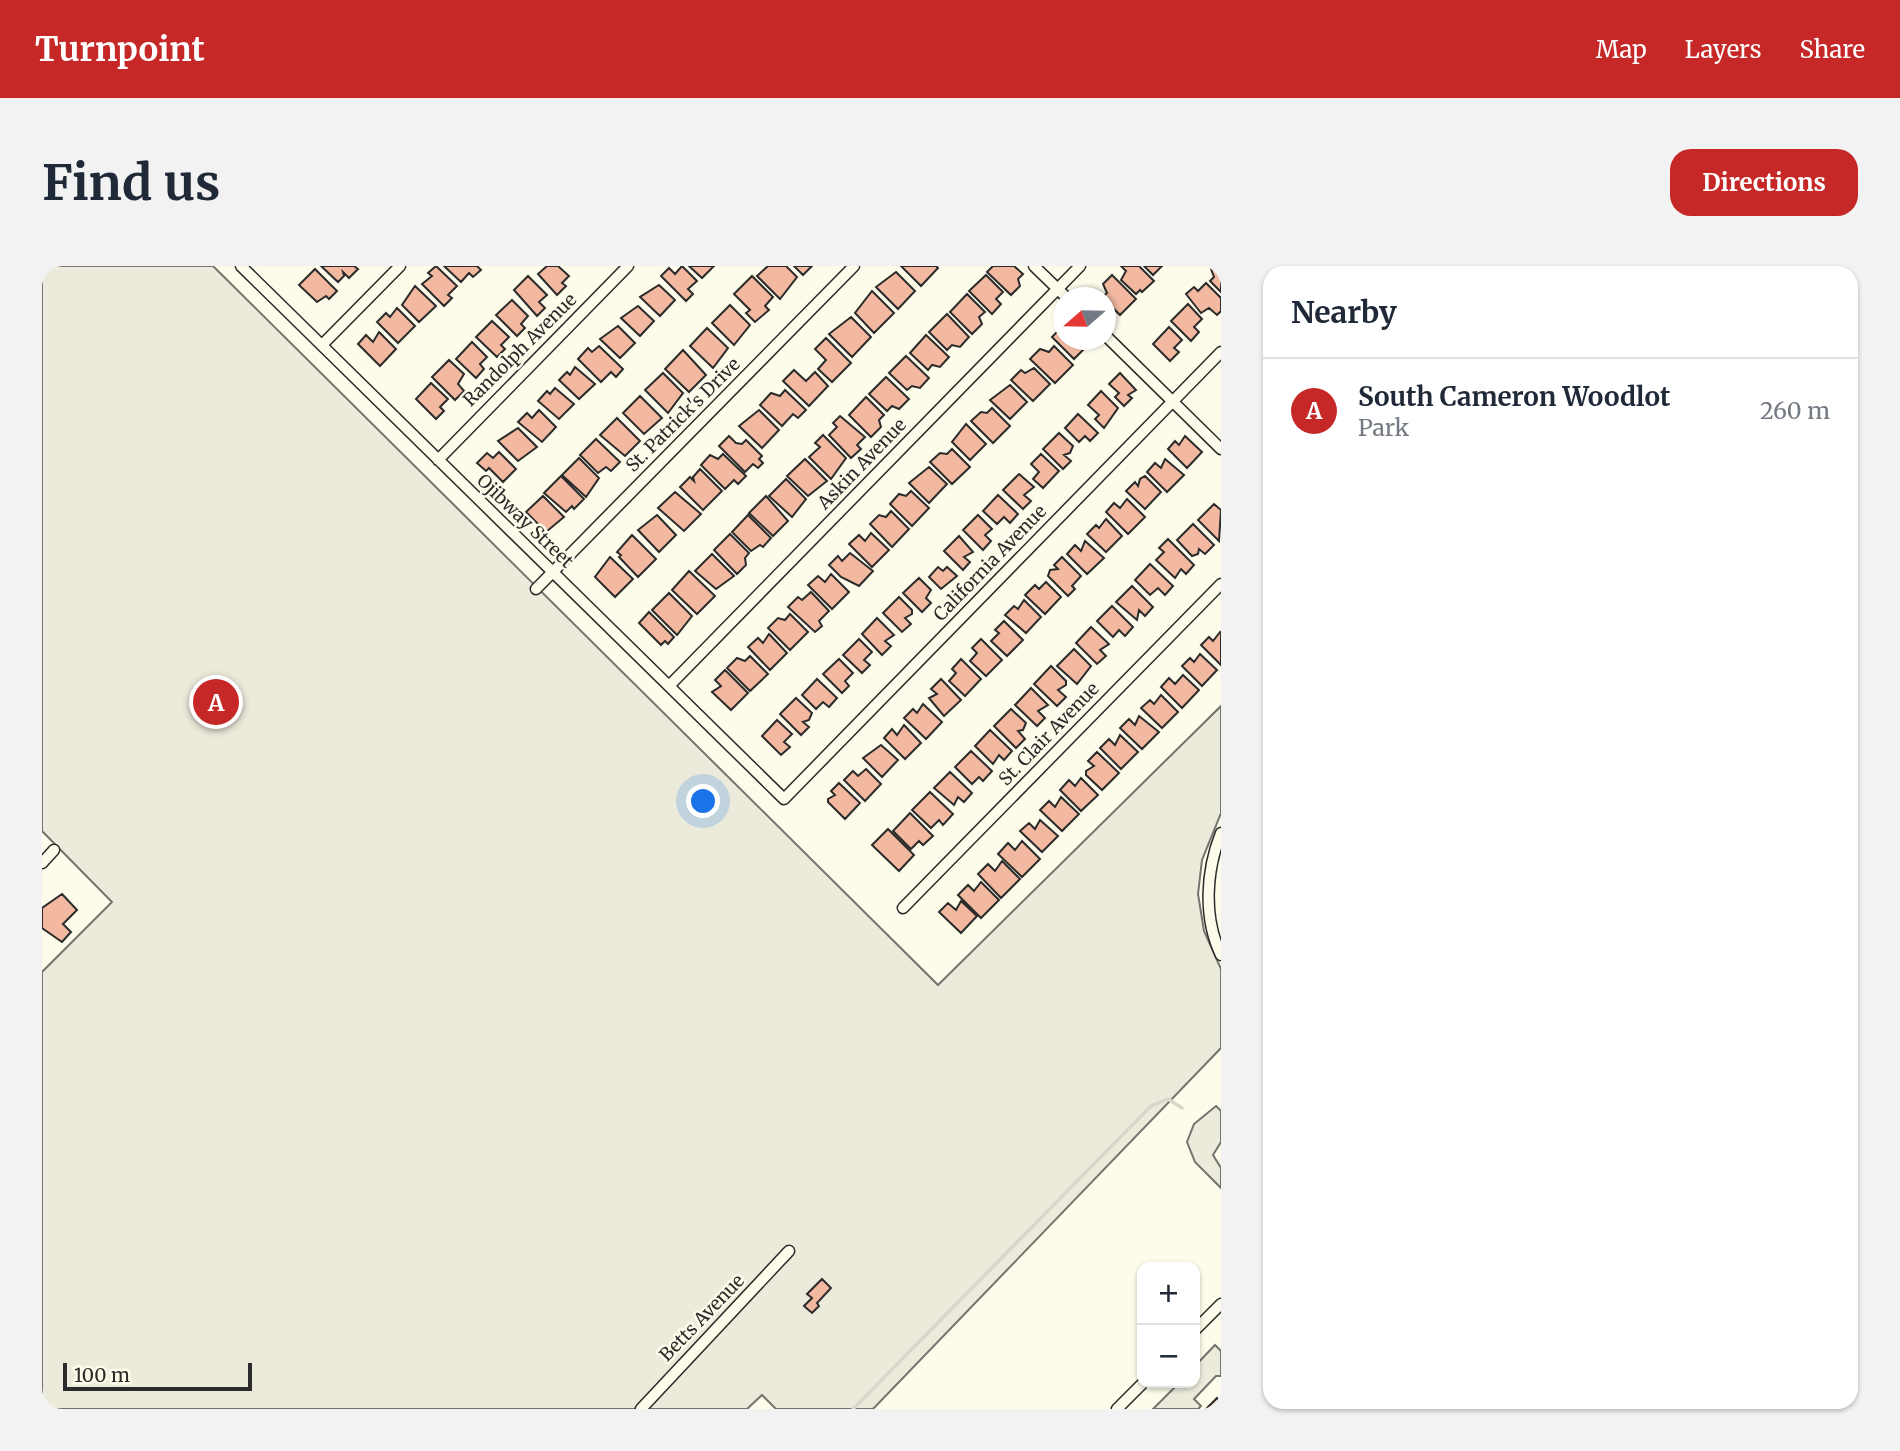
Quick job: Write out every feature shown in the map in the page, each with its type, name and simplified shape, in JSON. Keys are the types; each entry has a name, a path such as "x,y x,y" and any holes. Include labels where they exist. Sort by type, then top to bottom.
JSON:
{"street":[{"name":"Ojibway Street","path":"242,266 784,799"},
{"path":"323,344 400,266"},
{"name":"Randolph Avenue","path":"438,460 628,266"},
{"name":"St. Patrick's Drive","path":"536,589 854,266"},
{"path":"1034,266 1056,287"},
{"name":"Askin Avenue","path":"1060,287 1080,266"},
{"name":"Askin Avenue","path":"668,685 1053,294"},
{"path":"1116,347 1221,449"},
{"name":"California Avenue","path":"784,799 1221,352"},
{"name":"St. Clair Avenue","path":"903,908 1221,584"},
{"path":"1221,832 1208,880 1211,925 1221,956"},
{"path":"42,863 54,850"},
{"name":"Betts Avenue","path":"642,1409 789,1251"},
{"path":"1200,1325 1221,1304"},
{"path":"1117,1409 1138,1388"}],"shaded area":[{"path":"42,266 213,266 938,985 1221,706 1221,813 1202,860 1198,894 1204,931 1221,969 1221,1048 873,1409 776,1409 762,1395 747,1409 42,1409 42,972 112,902 42,831"},
{"path":"1216,1106 1221,1111 1221,1142 1213,1155 1221,1168 1221,1188 1195,1162 1187,1142 1194,1124"},
{"path":"1215,1345 1221,1351 1221,1376 1216,1376 1194,1399 1201,1406 1198,1409 1153,1409 1174,1388 1200,1388 1200,1361"}],"building":[{"path":"321,266 354,266 358,269 349,278 343,272 344,276 338,282"},
{"path":"436,266 457,286 448,295 452,298 444,306 422,284 432,276 428,273"},
{"path":"444,266 477,266 481,270 473,277 469,273 461,282"},
{"path":"547,266 558,266 569,276 562,283 566,286 557,295 538,274"},
{"path":"682,266 697,281 688,289 693,294 686,301 661,276 669,268 675,274"},
{"path":"689,266 714,266 702,278"},
{"path":"768,266 786,266 797,277 780,299 757,276"},
{"path":"794,266 812,266 803,275"},
{"path":"901,266 936,266 938,268 921,286"},
{"path":"993,266 1014,266 1023,274 1018,279 1020,286 1011,295 987,272"},
{"path":"1121,266 1139,266 1154,281 1136,294 1121,280 1126,271"},
{"path":"1144,266 1162,266 1153,275"},
{"path":"1217,266 1221,273 1221,292 1210,281 1214,277 1211,269"},
{"path":"315,269 337,291 329,299 326,296 317,302 299,285"},
{"path":"896,272 915,291 898,309 876,287"},
{"path":"986,275 1003,292 996,299 1001,304 992,314 969,291"},
{"path":"1112,275 1136,299 1120,315 1116,311 1116,287 1104,287 1103,284"},
{"path":"528,276 547,295 539,302 545,308 537,316 514,290"},
{"path":"752,276 773,297 765,306 769,310 755,322 746,313 750,310 734,294"},
{"path":"1206,283 1221,298 1221,311 1217,315 1209,308 1201,313 1186,294 1194,287 1198,291"},
{"path":"659,285 675,300 660,316 640,297"},
{"path":"415,286 436,306 419,322 402,305"},
{"path":"872,291 894,313 874,333 855,313"},
{"path":"967,294 985,312 979,317 982,324 972,334 950,312"},
{"path":"512,300 528,316 521,324 525,328 517,336 496,315"},
{"path":"1188,304 1202,319 1194,327 1199,332 1191,341 1171,321"},
{"path":"730,305 750,325 734,345 712,323"},
{"path":"638,306 654,321 640,336 621,318"},
{"path":"397,308 415,326 398,343 377,322 386,313 390,317"},
{"path":"947,314 969,337 960,347 952,345 947,350 929,332"},
{"path":"851,317 871,337 852,357 829,334"},
{"path":"492,321 509,337 501,345 505,349 497,357 476,337"},
{"path":"618,326 635,343 620,358 600,339"},
{"path":"1169,327 1182,340 1174,348 1179,352 1170,361 1153,344"},
{"path":"707,328 728,348 713,368 690,346"},
{"path":"379,332 396,349 380,366 358,344 366,335 373,342"},
{"path":"926,335 949,357 940,367 932,365 928,370 910,353"},
{"path":"826,338 851,363 832,382 818,369 826,360 815,349"},
{"path":"472,342 487,357 480,364 484,369 476,378 456,359"},
{"path":"599,346 623,369 616,377 611,372 601,382 578,359 588,348 592,352"},
{"path":"1053,347 1073,365 1055,383 1030,359 1040,349 1049,352"},
{"path":"683,350 706,375 689,392 665,369"},
{"path":"1065,350 1083,350 1074,359"},
{"path":"906,356 929,378 920,388 912,386 907,390 889,373"},
{"path":"449,360 464,374 458,384 464,391 455,400 432,377"},
{"path":"575,367 595,384 579,399 559,380 567,372 570,375"},
{"path":"1034,368 1050,384 1033,401 1011,380 1021,370 1025,373"},
{"path":"794,370 806,381 815,372 828,386 809,406 783,381"},
{"path":"663,373 683,393 668,413 645,390"},
{"path":"1120,373 1136,390 1128,395 1132,398 1124,406 1115,397 1119,393 1109,384"},
{"path":"886,377 909,399 899,409 892,406 887,411 869,394"},
{"path":"431,383 448,399 440,407 444,411 436,419 416,399"},
{"path":"1010,385 1027,402 1010,419 990,400"},
{"path":"555,388 574,404 559,419 538,401 547,391 550,394"},
{"path":"785,390 806,410 798,418 793,414 782,426 760,405 771,393 780,396"},
{"path":"1101,391 1118,408 1104,428 1095,419 1099,415 1088,405"},
{"path":"640,396 662,418 644,434 623,413"},
{"path":"866,397 884,415 879,420 881,427 871,437 849,415"},
{"path":"992,408 1010,426 993,443 971,421 981,412 987,413"},
{"path":"539,410 556,427 542,442 518,422 527,413 532,418"},
{"path":"759,410 779,430 762,448 739,426"},
{"path":"1078,414 1098,433 1090,441 1085,436 1079,442 1065,428"},
{"path":"840,416 865,437 857,445 861,449 851,458 829,435 837,427 833,423"},
{"path":"617,418 640,441 625,456 600,435"},
{"path":"966,424 986,444 970,460 952,442"},
{"path":"518,428 537,447 518,461 498,441"},
{"path":"1059,433 1073,446 1070,453 1064,455 1071,461 1063,469 1043,449"},
{"path":"823,435 846,458 831,479 809,457 820,447 815,443"},
{"path":"729,436 736,443 742,444 746,440 762,456 759,459 763,463 758,468 753,464 745,472 719,446"},
{"path":"1185,436 1202,452 1187,468 1168,449 1175,441 1179,445"},
{"path":"596,439 620,462 611,471 606,467 598,473 580,455"},
{"path":"952,449 970,467 952,484 930,462 940,453 947,454"},
{"path":"499,452 516,469 503,482 489,468 486,471 477,463 487,453 493,458"},
{"path":"723,454 746,476 738,484 734,480 725,489 701,465 710,455 718,459"},
{"path":"1041,454 1059,471 1043,488 1033,479 1039,472 1031,464"},
{"path":"579,458 599,478 586,497 562,475"},
{"path":"805,459 827,481 808,496 787,476"},
{"path":"1165,459 1184,475 1167,492 1147,472 1155,463 1161,468"},
{"path":"929,467 947,484 929,503 909,483"},
{"path":"700,469 722,491 703,510 680,487 690,477 694,481 693,477"},
{"path":"1019,474 1034,487 1024,495 1031,501 1023,509 1003,490"},
{"path":"561,476 584,499 574,509 572,506 566,512 544,493"},
{"path":"1145,476 1161,492 1145,509 1126,491 1135,482 1138,486 1140,479"},
{"path":"786,479 806,499 792,517 769,496"},
{"path":"911,491 929,508 912,526 890,504 899,494 906,496"},
{"path":"675,492 701,514 684,531 658,508"},
{"path":"998,495 1018,514 1010,523 1004,517 997,524 983,511"},
{"path":"543,496 564,517 546,532 526,512"},
{"path":"766,496 788,521 773,536 749,513"},
{"path":"1127,499 1145,517 1128,534 1106,512 1114,503 1120,508"},
{"path":"1214,504 1221,510 1219,541 1198,520"},
{"path":"891,511 909,529 892,547 870,524 879,515 886,517"},
{"path":"657,515 676,535 659,552 638,530"},
{"path":"748,515 771,538 763,547 760,545 751,551 732,532"},
{"path":"978,515 992,529 985,535 991,541 983,550 963,530"},
{"path":"1106,519 1122,536 1106,552 1087,534 1096,525 1099,528"},
{"path":"1193,524 1214,545 1205,554 1199,549 1198,554 1192,556 1177,540"},
{"path":"871,533 889,550 872,567 849,544 859,535 865,541"},
{"path":"730,534 749,553 745,558 746,565 737,574 714,550"},
{"path":"632,535 656,559 638,577 617,552"},
{"path":"959,536 973,552 964,557 970,562 963,570 944,551"},
{"path":"1168,539 1194,565 1186,574 1181,569 1175,578 1156,560 1164,552 1159,548"},
{"path":"1085,541 1104,558 1087,574 1067,554 1075,545 1081,551"},
{"path":"850,553 873,571 859,586 841,577 829,565 838,556 842,561"},
{"path":"712,554 734,576 716,589 695,571"},
{"path":"610,557 633,579 615,597 595,577"},
{"path":"1062,557 1081,576 1068,596 1048,576 1050,570 1058,569 1054,565"},
{"path":"1150,564 1173,586 1165,595 1158,588 1150,595 1135,580"},
{"path":"938,567 943,571 947,567 957,576 941,589 929,577"},
{"path":"689,571 715,596 697,614 672,590"},
{"path":"831,574 849,592 832,609 808,585 818,576 825,582"},
{"path":"919,578 931,590 926,598 931,603 922,612 903,593"},
{"path":"1046,582 1061,597 1045,614 1025,595 1035,585 1039,589"},
{"path":"1132,586 1153,607 1145,616 1139,610 1137,620 1116,602"},
{"path":"811,592 829,611 819,621 822,626 815,632 788,607 798,597 802,600"},
{"path":"669,593 692,616 677,635 652,610"},
{"path":"899,597 912,610 912,614 905,618 911,624 902,632 883,613"},
{"path":"1024,600 1041,617 1026,633 1005,615 1014,606 1018,609"},
{"path":"1112,606 1133,627 1125,636 1119,630 1113,637 1097,621"},
{"path":"649,612 674,637 668,644 665,641 661,645 639,623"},
{"path":"790,614 808,632 790,650 768,628 778,618 785,620"},
{"path":"877,618 894,635 885,641 891,646 882,655 862,634"},
{"path":"1004,621 1023,640 1007,656 991,641 999,633 995,630"},
{"path":"1091,627 1109,644 1100,650 1106,656 1097,664 1076,643"},
{"path":"1220,632 1221,665 1201,645 1209,637 1213,641"},
{"path":"769,634 787,653 770,670 748,647 758,638 763,643"},
{"path":"859,639 872,652 864,660 870,665 862,673 843,655"},
{"path":"981,639 1002,660 986,676 970,661 977,653 972,648"},
{"path":"1074,649 1091,666 1077,684 1057,666"},
{"path":"1200,654 1217,670 1202,686 1182,666 1190,658 1194,662"},
{"path":"750,656 768,674 750,691 727,668 737,658 745,661"},
{"path":"839,659 853,673 845,681 849,686 842,693 823,674"},
{"path":"961,659 981,679 965,696 949,681 956,673 952,669"},
{"path":"1051,666 1066,681 1066,685 1058,690 1066,697 1057,706 1034,684"},
{"path":"725,670 748,693 731,710 712,692 721,686 715,680"},
{"path":"1183,675 1199,690 1182,708 1161,687 1169,678 1175,684"},
{"path":"817,679 837,698 829,707 823,702 816,709 802,695"},
{"path":"941,679 961,700 944,716 929,698 937,694 931,689"},
{"path":"1031,688 1048,705 1038,711 1045,718 1037,726 1015,705"},
{"path":"1161,695 1178,712 1162,728 1141,708 1150,700 1154,704"},
{"path":"796,698 812,713 809,720 803,722 809,727 801,735 780,714"},
{"path":"923,704 942,722 926,739 904,718 913,709 917,713"},
{"path":"1011,709 1026,723 1023,730 1018,731 1025,739 1016,748 994,726"},
{"path":"1139,716 1159,732 1142,749 1120,728 1129,719 1135,725"},
{"path":"777,720 792,734 784,742 790,747 781,755 762,736"},
{"path":"904,725 921,743 905,759 884,738 892,729 897,735"},
{"path":"990,730 1012,751 1004,760 999,755 993,764 975,746"},
{"path":"1120,735 1138,752 1121,769 1100,748 1109,739 1115,745"},
{"path":"881,745 898,760 882,777 863,758"},
{"path":"971,751 992,771 983,781 979,777 972,784 955,767"},
{"path":"1097,752 1119,773 1102,790 1086,775 1086,771 1094,766 1088,761"},
{"path":"866,769 881,784 865,801 844,780 853,771 858,776"},
{"path":"950,772 972,793 964,802 958,797 954,805 934,788"},
{"path":"1081,778 1098,795 1081,811 1060,790 1069,780 1075,786"},
{"path":"839,783 860,803 845,819 828,802 828,799 835,795 831,791"},
{"path":"930,792 953,814 943,825 939,820 931,828 912,810"},
{"path":"1061,797 1079,814 1062,831 1040,810 1049,801 1055,807"},
{"path":"910,813 933,836 923,845 919,841 911,849 893,831"},
{"path":"1040,820 1058,836 1042,852 1020,831 1029,823 1035,829"},
{"path":"888,829 914,855 899,871 872,845"},
{"path":"1022,841 1040,859 1022,877 998,854 1008,843 1015,850"},
{"path":"1002,861 1020,879 1001,898 978,874 988,864 995,871"},
{"path":"981,882 999,900 981,918 958,895 968,885 974,891"},
{"path":"62,894 77,910 63,924 71,932 62,942 42,928 42,908"},
{"path":"961,901 977,916 961,933 939,912 948,903 956,910"},
{"path":"822,1279 831,1288 812,1313 804,1306 812,1298 807,1294"},
{"path":"1217,1398 1221,1402 1221,1409 1206,1409"}],"waterway":[{"path":"853,1409 1151,1106 1168,1099 1182,1108"}],"place":[{"name":"South Cameron Woodlot","path":"216,702"}]}
